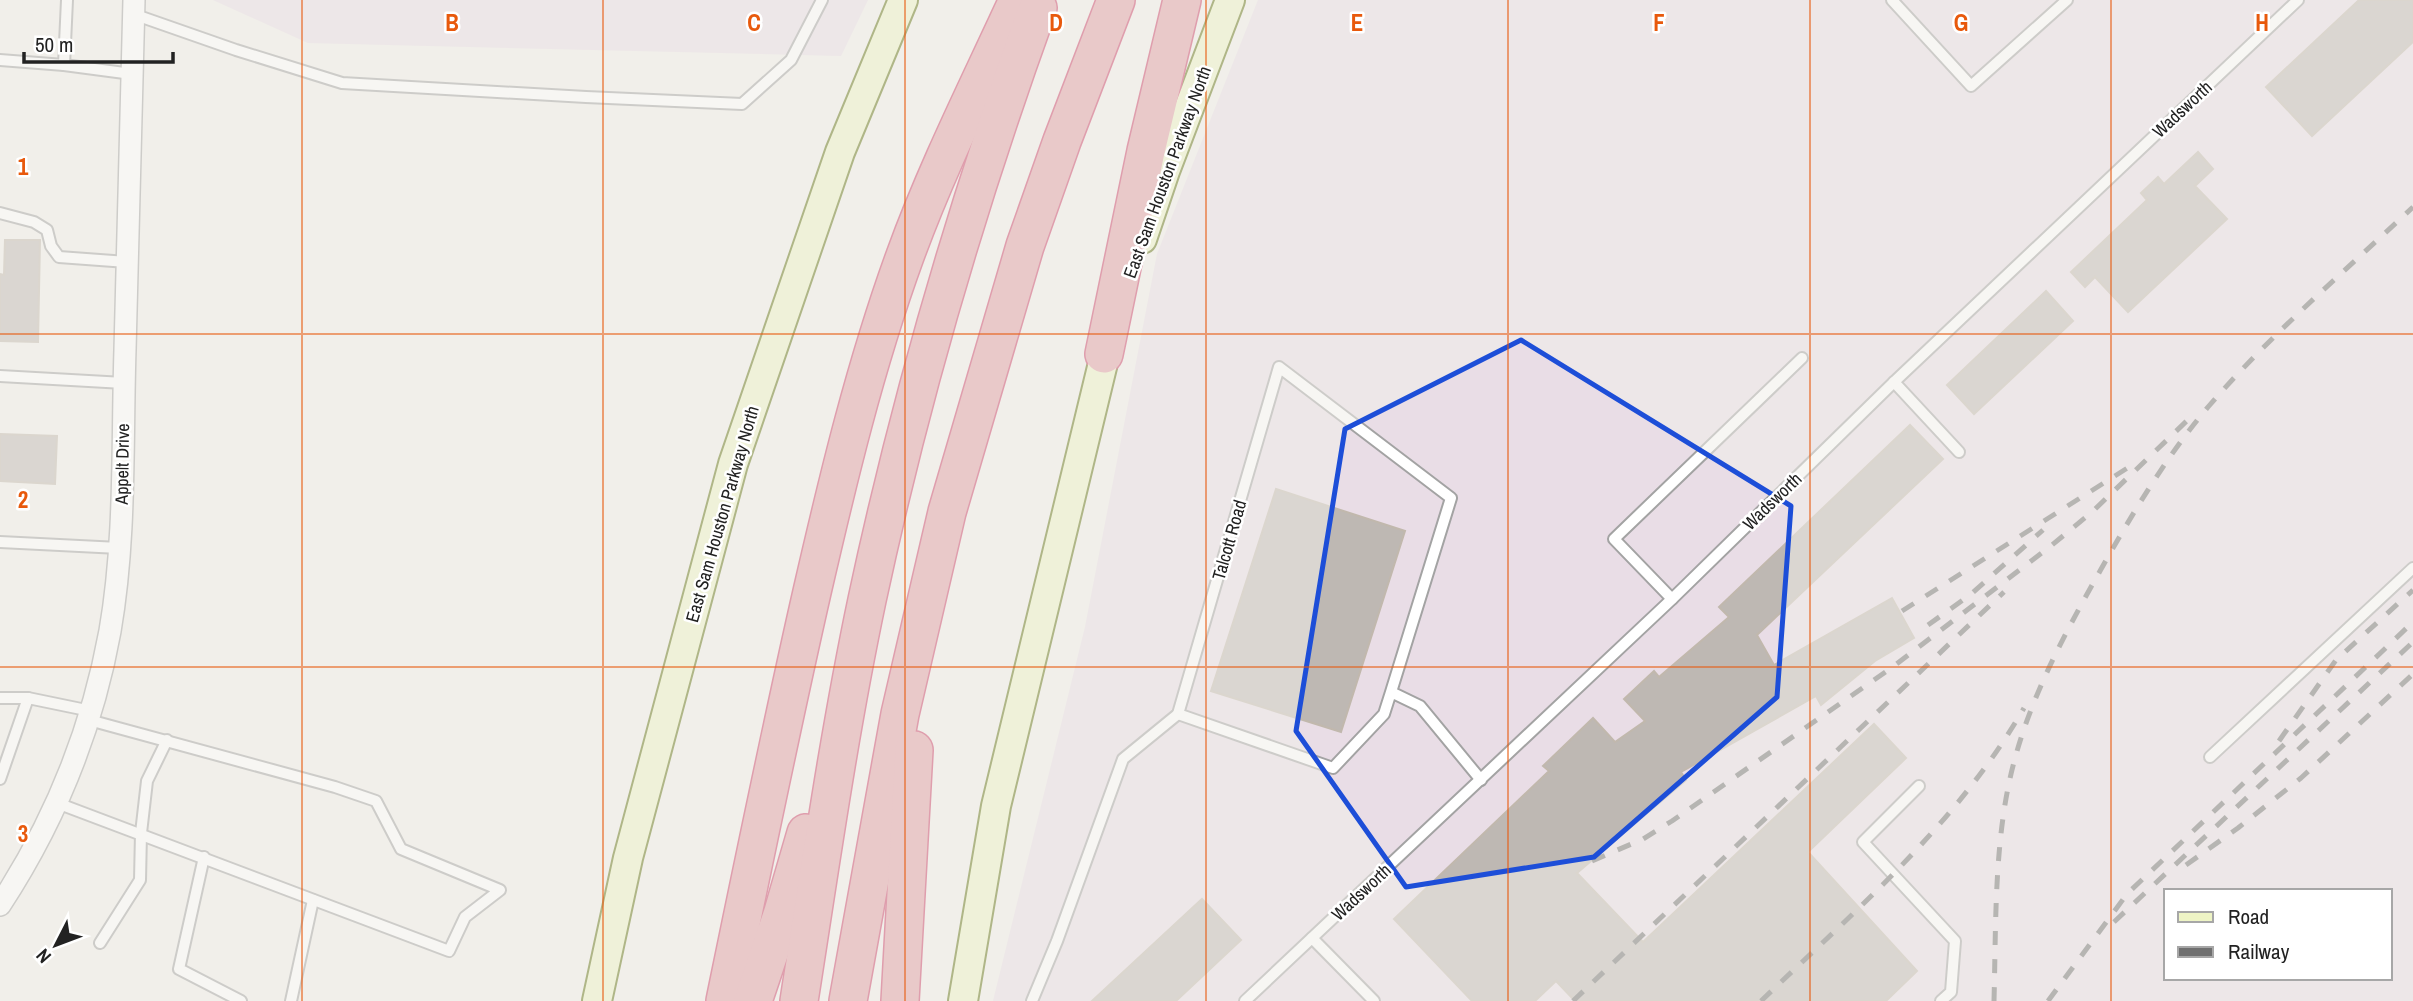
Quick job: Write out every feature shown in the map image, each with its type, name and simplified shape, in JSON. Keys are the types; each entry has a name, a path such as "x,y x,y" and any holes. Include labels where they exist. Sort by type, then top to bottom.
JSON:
{"highway":[{"path":"726,1001 789,695 846,449 885,314 926,202 1018,0"},
{"path":"753,1001 790,887 867,601 918,388 950,272 1041,0"},
{"path":"848,1001 900,714 950,499 1025,246 1116,0"},
{"path":"1104,354 1146,151 1182,0"},
{"path":"900,1001 917,685 925,599"},
{"path":"799,1001 867,601"},
{"path":"717,1001 744,909"}],"main road":[{"name":"East Sam Houston Parkway North","path":"597,1001 628,858 733,464 840,152 903,0"},
{"name":"East Sam Houston Parkway North","path":"963,1001 996,806 1104,354 1165,171 1230,0"}],"street":[{"name":"Appelt Drive","path":"0,905 31,854 57,803 90,715 110,629 119,548 134,7"}],"lane":[{"path":"64,65 67,0"},
{"path":"134,7 236,50 342,83 742,104 791,60 822,0"},
{"path":"1892,0 1971,86 2067,0"},
{"name":"Wadsworth","path":"1245,1001 1672,599 1894,382 2298,0"},
{"path":"0,60 132,74"},
{"path":"0,213 34,222 47,230 51,246 59,257 127,262"},
{"path":"1672,599 1614,538 1802,358"},
{"name":"Talcott Road","path":"1178,713 1279,367 1451,498 1391,692"},
{"path":"0,376 124,383"},
{"path":"1894,382 1959,452"},
{"path":"0,542 119,548"},
{"path":"2210,757 2413,568"},
{"path":"1032,1001 1057,941 1123,759 1178,713 1332,768 1384,714 1391,692 1420,706 1481,780"},
{"path":"0,698 28,698 376,801 401,849 500,890 465,917 450,951 57,803"},
{"path":"0,779 28,698"},
{"path":"100,943 140,880 141,833 147,781 166,740"},
{"path":"1919,786 1863,842 1955,941 1951,992 1941,1001"},
{"path":"204,857 179,969 242,1001"},
{"path":"290,1001 313,900"},
{"path":"1312,938 1374,1001"}],"highlighted area":[{"path":"1521,340 1791,506 1777,697 1594,857 1406,887 1296,731 1345,429"}],"shaded area":[{"path":"213,0 868,0 841,56 308,43"},
{"path":"1258,0 2413,0 2413,1001 993,1001 1085,627 1157,254"}],"building":[{"path":"2359,0 2413,0 2413,42 2312,136 2266,87"},
{"path":"2198,152 2213,169 2195,186 2227,219 2128,312 2095,277 2085,287 2071,272 2147,200 2141,193 2158,177 2164,184"},
{"path":"5,240 40,240 38,342 0,341 0,274 4,275"},
{"path":"2046,291 2073,321 1974,414 1947,385"},
{"path":"1910,425 1943,459 1757,635 1774,665 1892,598 1914,638 1875,661 1821,705 1816,696 1681,772 1686,780 1577,873 1643,942 1874,724 1906,758 1808,852 1917,971 1886,1001 1575,1001 1556,981 1535,1001 1472,1001 1394,919 1549,771 1543,766 1593,718 1615,742 1645,721 1624,699 1654,671 1659,677 1729,617 1719,607"},
{"path":"0,434 57,436 55,484 0,481"},
{"path":"1276,489 1405,531 1341,732 1211,691"},
{"path":"1202,899 1241,940 1176,1001 1092,1001"}],"railway":[{"path":"1994,1001 1999,858 2005,802 2027,720 2073,619 2150,486 2208,407 2282,329 2413,207"},
{"path":"1592,861 1643,839 1672,821 1894,666 2092,512 2195,413"},
{"path":"1902,611 2129,467"},
{"path":"1928,625 1970,595 2043,530"},
{"path":"2279,741 2336,660 2413,590"},
{"path":"1573,1001 2004,592"},
{"path":"2048,1001 2127,894 2413,622"},
{"path":"2114,922 2413,642"},
{"path":"2186,865 2301,778 2413,674"},
{"path":"1761,1001 1868,899 1936,828 1968,790 2024,708"}]}
